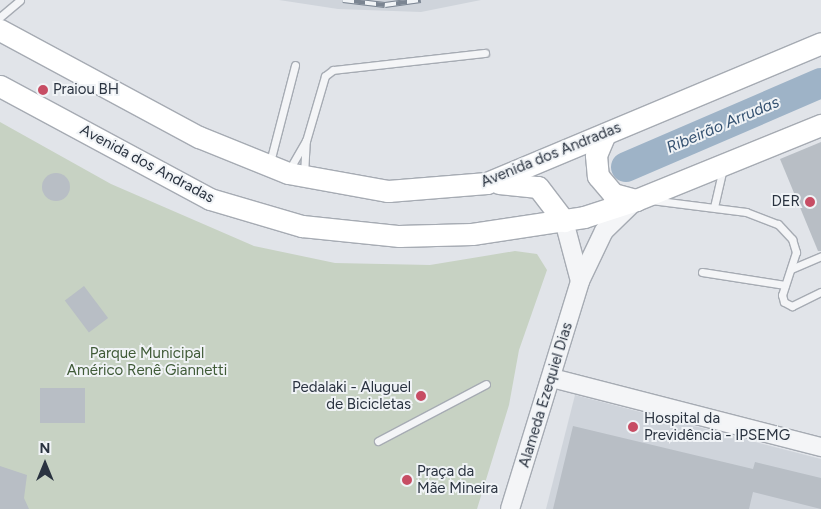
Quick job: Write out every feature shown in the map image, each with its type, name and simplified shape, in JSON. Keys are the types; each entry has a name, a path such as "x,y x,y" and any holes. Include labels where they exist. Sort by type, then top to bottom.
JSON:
{"main road":[{"name":"Avenida dos Andradas","path":"0,30 199,137 287,171 388,191 487,183 821,43"},
{"name":"Avenida dos Andradas","path":"0,86 210,199 256,216 344,233 399,236 472,234 564,221 638,199 821,124"},
{"path":"605,134 596,155 598,176 613,194 638,199"},
{"path":"487,183 524,182 538,187 564,221"}],"street":[{"name":"Alameda Ezequiel Dias","path":"510,509 552,378 580,282 604,231 638,199"},
{"path":"564,221 580,282"},
{"path":"552,378 821,447"}],"lane":[{"path":"0,17 20,0"},
{"path":"287,171 306,141 320,86 333,70 485,53"},
{"path":"287,171 278,145 295,65"},
{"path":"287,171 308,155 306,141"},
{"path":"714,207 724,164"},
{"path":"638,199 714,207 778,224 792,239 796,252 785,285 784,302 792,306 821,292"},
{"path":"791,269 821,256"},
{"path":"702,272 785,285"},
{"path":"378,441 486,384"}],"shaded area":[{"path":"279,0 481,0 421,12 338,9"},
{"name":"Hospital da Previdência - IPSEMG","path":"575,395 821,459 821,509 546,509"}],"green space":[{"name":"Parque Municipal Américo Renê Giannetti","path":"0,122 111,184 254,246 335,263 430,265 515,251 537,254 547,270 519,350 509,405 477,509 0,509"}],"building":[{"name":"DER","path":"821,142 821,251 818,251 780,159"},
{"path":"56,173 66,177 70,187 66,197 56,201 46,197 42,187 46,177"},
{"path":"84,286 108,318 89,332 65,300"},
{"path":"40,388 85,388 85,423 40,423"},
{"name":"Hospital da Previdência - IPSEMG","path":"573,426 753,469 755,462 821,478 821,509 753,492 749,509 553,509"},
{"path":"0,466 27,475 24,498 29,509 0,509"}],"waterway":[{"name":"Ribeirão Arrudas","path":"626,167 821,83"}],"railway":[{"path":"343,0 385,5 421,0"}],"place":[{"name":"Praiou BH","path":"43,90"},
{"name":"DER","path":"810,202"},
{"name":"Pedalaki - Aluguel de Bicicletas","path":"421,396"},
{"name":"Hospital da Previdência - IPSEMG","path":"633,427"},
{"name":"Praça da Mãe Mineira","path":"407,480"}]}
